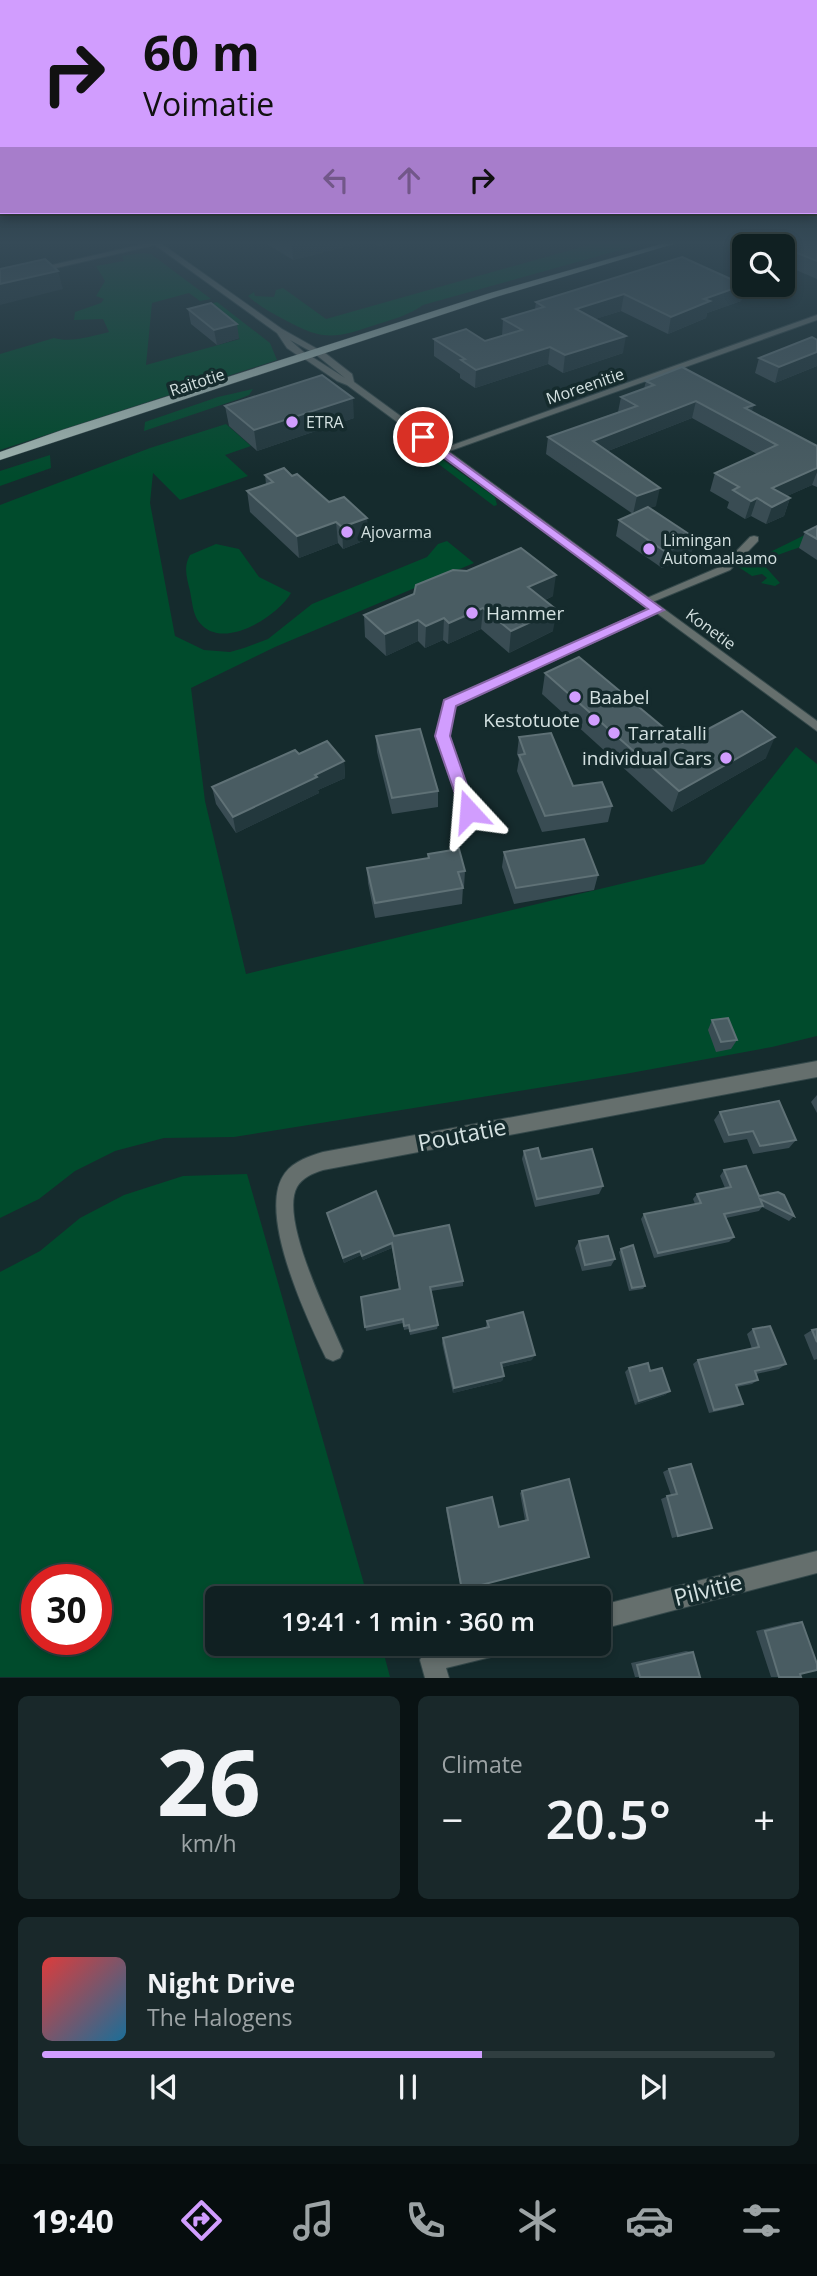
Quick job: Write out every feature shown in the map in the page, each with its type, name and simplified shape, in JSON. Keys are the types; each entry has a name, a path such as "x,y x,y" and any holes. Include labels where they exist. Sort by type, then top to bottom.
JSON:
{"main road":[{"name":"Raitotie","path":"0,456 167,409 314,356 430,320"}],"street":[{"path":"264,320 314,356"},
{"name":"Moreenitie","path":"441,451 701,361 808,320"},
{"path":"279,331 290,346 314,356"},
{"name":"Konetie","path":"314,356 340,379 351,383 817,727"},
{"name":"Konetie","path":"314,356 349,376 351,383"},
{"path":"646,601 726,568 754,539"},
{"path":"469,811 443,736 449,704 657,610"},
{"name":"Poutatie","path":"333,1351 322,1330 284,1218 286,1190 291,1180 304,1168 323,1161 817,1069"},
{"name":"Pilvitie","path":"611,1615 817,1562"},
{"path":"435,1669 467,1656"}],"green space":[{"path":"104,320 150,320 146,365 240,339 217,320 241,320 270,343 277,360 0,450 0,354 54,338 74,339 109,332"},
{"path":"286,320 389,320 341,335 321,335"},
{"path":"253,389 249,395 239,399 144,431 145,422 218,397"},
{"path":"226,424 251,446 225,455 248,476 180,500 153,473 150,503 175,636 204,650 230,652 268,639 312,604 427,557 438,544 447,541 474,563 275,647 191,688 205,801 246,974 704,864 796,747 817,764 817,1036 625,1074 234,1137 164,1138 115,1151 75,1171 39,1199 0,1218 0,505 150,448"},
{"path":"50,455 51,468 0,486 0,471"},
{"path":"440,458 495,497 497,505 494,506 432,459"},
{"path":"817,529 817,540 761,562 780,583 775,586 761,583 767,578 762,574 752,576 734,564 756,553 762,556"},
{"path":"216,544 239,549 259,577 291,593 262,621 248,628 221,634 209,630 195,616 186,573 190,555"},
{"path":"247,1174 365,1586 205,1586 205,1656 384,1656 390,1677 0,1677 0,1272 40,1251 80,1218 124,1195 183,1176"}],"building":[{"path":"202,320 232,320 237,324 214,330"},
{"path":"505,320 597,320 626,336 565,355 550,347 476,370 461,360 465,359 434,339 466,329 485,341 522,330"},
{"path":"812,337 817,340 817,352 779,367 759,358"},
{"path":"682,367 754,405 745,408 817,446 817,468 772,488 790,498 772,507 757,498 751,501 733,490 739,487 715,473 777,445 696,401 593,441 660,488 637,496 548,437 637,406 621,397 654,385 646,381"},
{"path":"322,375 353,398 254,430 225,406"},
{"path":"284,468 292,476 297,474 329,502 344,497 367,518 342,527 336,522 297,536 247,491 273,482 265,475"},
{"path":"648,507 695,538 666,552 619,520"},
{"path":"817,526 817,539 805,532"},
{"path":"521,548 556,575 528,587 557,610 511,631 483,608 449,623 444,618 426,626 418,620 385,634 364,615 414,594 416,585 453,570 467,571"},
{"path":"579,657 682,743 742,711 775,737 679,791 545,673"},
{"path":"420,729 438,791 392,798 376,736"},
{"path":"551,733 573,786 602,782 612,806 545,816 519,755 525,754 519,737"},
{"path":"327,741 344,761 315,775 317,777 233,817 212,787 295,750 299,754"},
{"path":"584,839 598,875 516,888 504,852"},
{"path":"459,849 465,871 458,872 463,888 375,903 367,868 429,858 428,854"},
{"path":"728,1018 737,1040 721,1042 712,1020"},
{"path":"779,1101 796,1140 760,1146 753,1131 729,1135 720,1112"},
{"path":"538,1148 541,1159 592,1149 603,1186 537,1199 524,1151"},
{"path":"746,1166 759,1196 778,1192 784,1195 794,1216 760,1199 763,1206 724,1214 734,1237 658,1253 644,1214 701,1203 697,1194 731,1187 724,1170"},
{"path":"376,1191 394,1236 449,1225 463,1281 430,1287 438,1325 410,1331 409,1325 404,1326 403,1319 365,1327 361,1297 400,1289 392,1243 362,1256 360,1251 343,1258 327,1213"},
{"path":"608,1236 615,1259 585,1265 579,1241"},
{"path":"633,1245 645,1286 632,1288 621,1249"},
{"path":"523,1312 535,1355 501,1363 504,1376 454,1388 443,1338 489,1327 487,1321"},
{"path":"770,1326 786,1364 755,1371 758,1380 736,1385 743,1404 714,1410 698,1360 759,1347 753,1329"},
{"path":"817,1329 817,1342 812,1330"},
{"path":"648,1363 650,1371 662,1368 670,1391 639,1401 629,1368"},
{"path":"691,1464 712,1528 678,1536 667,1496 677,1494 669,1469"},
{"path":"569,1479 589,1557 477,1586 461,1586 447,1508 492,1497 499,1527 528,1520 522,1491"},
{"path":"802,1622 817,1670 800,1674 801,1677 779,1677 765,1631"},
{"path":"693,1652 700,1677 640,1677 637,1665"}],"place":[{"name":"ETRA","path":"292,422"},
{"name":"Ajovarma","path":"347,532"},
{"name":"Limingan Automaalaamo","path":"649,549"},
{"name":"Hammer","path":"472,613"},
{"name":"Baabel","path":"575,697"},
{"name":"Kestotuote","path":"594,720"},
{"name":"Tarratalli","path":"614,733"},
{"name":"individual Cars","path":"726,758"}],"route":[{"path":"423,437 657,610 449,704 443,736 469,811"}]}
